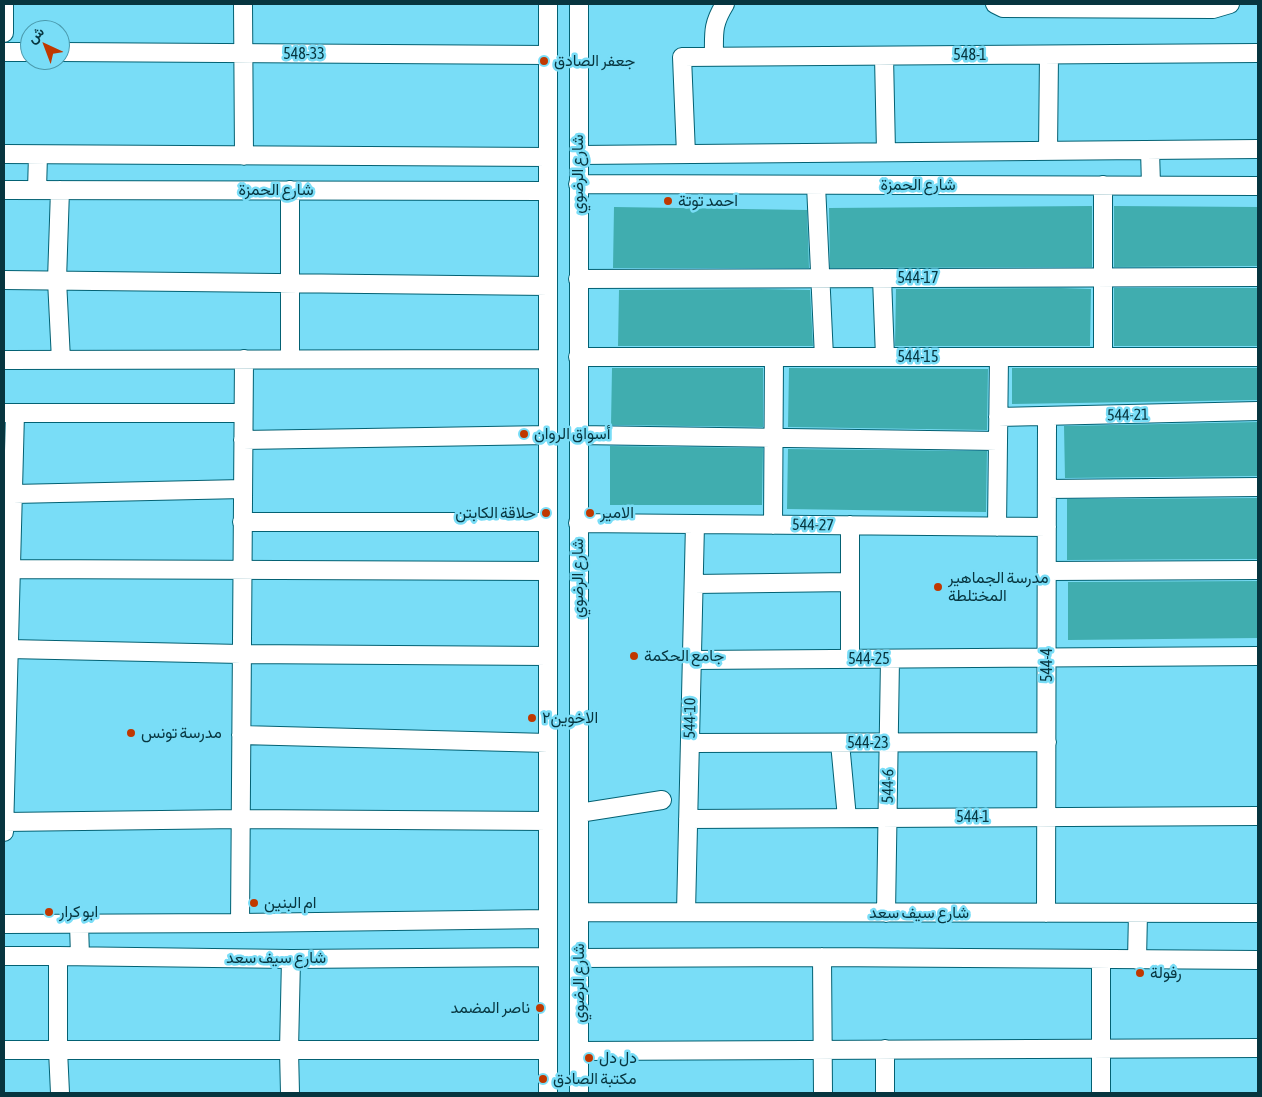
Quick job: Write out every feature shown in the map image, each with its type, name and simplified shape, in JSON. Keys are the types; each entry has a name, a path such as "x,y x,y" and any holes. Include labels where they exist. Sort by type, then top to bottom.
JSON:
{"street":[{"path":"4,4 4,33"},
{"path":"243,4 244,156"},
{"name":"شارع الرضوي","path":"548,4 548,1093"},
{"name":"شارع الرضوي","path":"579,4 579,1093"},
{"path":"714,57 714,27 716,18 725,4"},
{"path":"995,4 1003,8 1212,9 1230,4"},
{"path":"4,52 20,52"},
{"name":"548-33","path":"70,52 548,55"},
{"name":"548-1","path":"686,154 682,57 1258,53"},
{"path":"1048,151 1049,54"},
{"path":"884,56 886,152"},
{"name":"شارع الحمزة","path":"579,155 1258,149"},
{"path":"1150,150 1151,185"},
{"name":"شارع الحمزة","path":"4,154 548,157"},
{"path":"37,190 38,154"},
{"name":"شارع الحمزة","path":"578,184 1258,186"},
{"path":"816,185 824,357"},
{"path":"1103,185 1103,357"},
{"name":"شارع الحمزة","path":"4,190 548,191"},
{"path":"60,190 57,280 61,360"},
{"path":"290,190 290,359"},
{"path":"882,278 885,357"},
{"name":"544-17","path":"578,279 1258,278"},
{"path":"4,280 548,286"},
{"name":"544-15","path":"578,357 1258,357"},
{"path":"773,525 774,357"},
{"path":"997,527 999,357"},
{"path":"240,923 244,359"},
{"path":"4,360 548,359"},
{"name":"544-21","path":"998,417 1258,411"},
{"path":"4,833 6,654 11,569 8,524 13,494 9,413 243,413"},
{"name":"544-4","path":"1046,913 1048,416"},
{"path":"243,440 548,435"},
{"path":"578,435 998,441"},
{"path":"1047,489 1258,487"},
{"path":"13,494 243,489"},
{"path":"242,522 548,522"},
{"name":"544-27","path":"578,523 1047,527"},
{"name":"544-10","path":"686,912 695,524"},
{"path":"850,525 850,659"},
{"path":"11,569 242,570 548,577 578,582"},
{"path":"1047,571 1258,570"},
{"path":"694,584 850,582"},
{"path":"6,654 548,656"},
{"name":"544-25","path":"692,660 1258,656"},
{"name":"544-6","path":"886,913 890,659"},
{"path":"241,734 548,743"},
{"name":"544-23","path":"690,743 1047,742"},
{"path":"840,743 846,818"},
{"path":"579,813 662,800"},
{"name":"544-1","path":"688,819 1258,816"},
{"path":"4,822 240,818 548,820"},
{"name":"شارع سيف سعد","path":"579,912 1258,913"},
{"path":"1138,913 1138,960"},
{"path":"4,924 548,919"},
{"path":"79,924 80,956"},
{"name":"شارع سيف سعد","path":"4,956 291,959 548,957"},
{"path":"58,956 60,1093"},
{"path":"579,958 822,957 1258,960"},
{"path":"822,957 821,1050 823,1093"},
{"path":"290,1093 288,1050 291,959"},
{"path":"1101,960 1101,1093"},
{"path":"579,1050 1258,1048"},
{"path":"4,1050 548,1050"},
{"path":"885,1093 886,1050"}],"building":[{"path":"1092,206 1092,267 830,268 829,208"},
{"path":"1114,206 1258,207 1258,266 1114,267"},
{"path":"614,207 807,210 809,268 613,268"},
{"path":"1114,288 1258,288 1258,346 1114,346"},
{"path":"896,289 1091,289 1090,346 895,346"},
{"path":"619,290 810,290 813,346 618,346"},
{"path":"612,368 763,368 763,427 611,425"},
{"path":"789,368 988,369 987,430 788,427"},
{"path":"1012,368 1258,368 1258,400 1012,404"},
{"path":"1258,422 1258,476 1065,478 1064,426"},
{"path":"610,446 763,448 762,505 610,505"},
{"path":"788,449 987,451 986,512 787,509"},
{"path":"1258,498 1258,559 1067,560 1067,499"},
{"path":"1258,581 1258,638 1068,640 1068,582"}],"place":[{"name":"جعفر الصادق","path":"544,61"},
{"name":"احمد توتة","path":"668,201"},
{"name":"أسواق الروان","path":"524,434"},
{"name":"حلاقة الكابتن","path":"546,513"},
{"name":"الامير","path":"590,513"},
{"name":"مدرسة الجماهير المختلطة","path":"938,587"},
{"name":"جامع الحكمة","path":"634,656"},
{"name":"الاخوين٢","path":"532,718"},
{"name":"مدرسة تونس","path":"131,733"},
{"name":"ام البنين","path":"254,903"},
{"name":"ابو كرار","path":"49,912"},
{"name":"رفولة","path":"1140,973"},
{"name":"ناصر المضمد","path":"540,1008"},
{"name":"دل دل","path":"589,1058"},
{"name":"مكتبة الصادق","path":"543,1079"}]}
